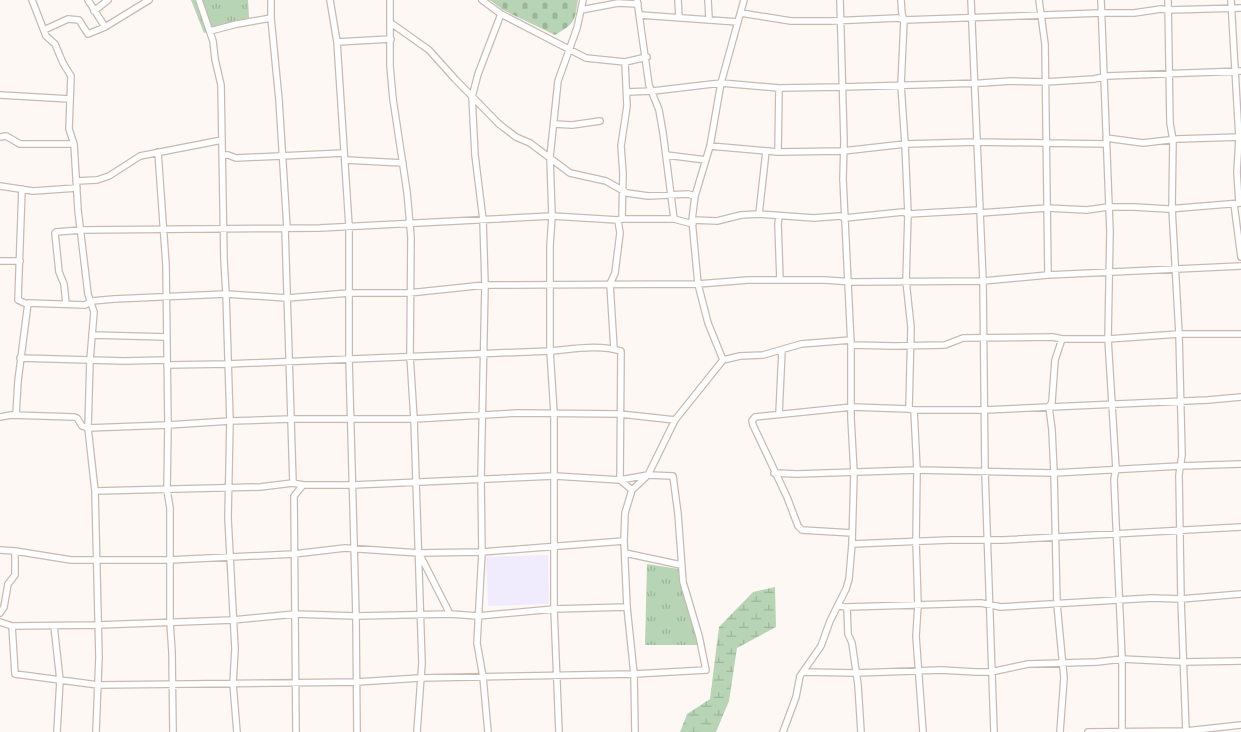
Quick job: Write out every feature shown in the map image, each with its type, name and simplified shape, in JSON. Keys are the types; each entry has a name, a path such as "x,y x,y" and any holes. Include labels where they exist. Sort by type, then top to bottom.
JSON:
{"street":[{"path":"32,0 46,36 55,44 71,76 69,129 74,144 78,210 88,294 92,301 94,312 90,360 88,428 95,491 98,625 96,732"},
{"path":"88,0 105,27"},
{"path":"94,11 108,0"},
{"path":"44,30 68,18 79,20 88,34 105,27 149,0"},
{"path":"199,0 213,41 215,59 221,80 224,260 230,421 228,518 235,660 233,684 237,732"},
{"path":"271,0 286,228 293,483"},
{"path":"330,0 337,42 349,226 349,359 357,732"},
{"path":"390,0 392,99 403,163 410,223 410,356 417,482 422,663 417,732"},
{"path":"482,0 501,14 590,59 625,62 646,57"},
{"path":"559,732 554,609 555,476 554,413 550,351 550,246 552,216 550,157 558,81 583,0"},
{"path":"678,0 679,16"},
{"path":"708,0 709,18"},
{"path":"723,360 708,323 698,284 692,222 695,196 710,146 722,83 744,0"},
{"path":"783,732 796,697 800,676 821,646 830,621 846,589 849,579 852,544 854,473 851,343 843,179 840,0"},
{"path":"901,0 904,20 901,85 908,214 906,281 911,327 911,409 917,470 916,541 918,605 916,636 923,732"},
{"path":"971,0 984,338 985,472 994,732"},
{"path":"1039,0 1045,44 1048,276"},
{"path":"1101,0 1110,264 1108,272 1108,338 1116,469 1114,479 1122,659 1122,732"},
{"path":"1168,0 1170,123 1173,140 1172,208 1179,334 1182,456 1179,475 1181,598 1186,732"},
{"path":"1231,0 1238,71 1240,137 1238,203 1241,257"},
{"path":"581,10 618,1 638,2 649,85 659,110 674,219"},
{"path":"741,13 791,21 841,21 898,18 904,20 971,19 1134,13 1160,9 1241,8"},
{"path":"488,732 483,677 477,643 482,552 481,479 485,285 472,97 478,74 501,14"},
{"path":"640,15 709,18 738,22"},
{"path":"210,31 271,18"},
{"path":"391,23 429,50 472,97 516,138 530,143 570,173 606,181 628,193 648,196 688,194 695,196"},
{"path":"337,42 391,39"},
{"path":"614,349 610,284 615,274 620,233 622,191 621,146 627,106 625,62"},
{"path":"627,92 722,83 779,88 842,87 1011,80 1045,82 1103,78 1107,76 1238,71"},
{"path":"778,152 779,88"},
{"path":"0,95 70,99"},
{"path":"554,124 572,125 600,121"},
{"path":"0,137 6,136 20,144 74,144"},
{"path":"710,146 778,152 844,152 905,144 1136,142 1240,137"},
{"path":"0,186 33,191 77,184 109,176 135,158 222,140"},
{"path":"759,214 766,151"},
{"path":"158,152 160,201 164,230 167,337 168,426 166,490 170,508 169,560 173,732"},
{"path":"222,155 236,158 344,153"},
{"path":"666,155 706,160"},
{"path":"345,160 403,163"},
{"path":"22,189 18,300 27,304 84,305 92,301 226,294 287,298 349,292 409,293 485,285 698,284 748,280 982,281 1175,268 1241,266"},
{"path":"66,304 64,284 59,272 55,233 81,230 286,228 552,216 620,220 674,219 692,222 717,221 741,215 759,214 814,218 840,216 845,218 903,212 908,214 1046,208 1087,210 1108,207 1172,208 1238,203"},
{"path":"779,216 780,280"},
{"path":"0,260 20,261"},
{"path":"16,414 20,358 27,304"},
{"path":"635,732 634,674 627,607 624,541 625,513 632,490 648,474 675,420 723,360 740,356 763,356 801,344 945,345 963,338 1052,337 1062,339 1179,334 1241,334"},
{"path":"92,335 167,337"},
{"path":"1060,732 1064,696 1057,604 1054,473 1049,407 1052,402 1055,360 1062,339"},
{"path":"20,358 228,364 590,348 614,349 622,352 620,480"},
{"path":"779,414 782,350"},
{"path":"852,533 801,530 752,421 755,417 759,415 852,406 985,410 1241,397"},
{"path":"0,416 16,414 74,417 82,426 88,428 168,426 291,419 414,419 483,414 554,413 620,414 675,420"},
{"path":"774,473 854,473 917,470 1054,473 1241,464"},
{"path":"12,626 15,674 98,685 357,682 420,678 634,674 706,670 699,636 686,596 681,565 678,514 673,476 648,474 620,480 555,476 353,485 304,485 293,483 260,487 229,486 166,490 95,491"},
{"path":"620,480 632,490"},
{"path":"296,732 294,496 304,485"},
{"path":"852,544 1117,535 1241,527"},
{"path":"0,550 71,560 169,560 294,554 346,548 419,553 482,552 624,541"},
{"path":"0,612 4,607 8,584 15,575 15,551"},
{"path":"419,553 450,614"},
{"path":"625,553 681,565"},
{"path":"838,606 981,603 1001,607 1241,594"},
{"path":"0,622 12,626 54,626 233,620 295,614 420,616 450,614 478,616 554,609 627,607"},
{"path":"847,607 848,634 853,650 862,732"},
{"path":"54,626 60,680 56,732"},
{"path":"803,672 856,673 941,670 991,672 1028,664 1122,659 1183,662 1241,661"},
{"path":"1088,732 1186,732 1241,725"}],"shaded area":[{"path":"548,555 549,604 488,606 486,557"}],"green space":[{"path":"191,0 248,0 249,18 204,33"},
{"path":"490,0 578,0 572,22 555,35 503,10"},
{"path":"647,564 679,569 705,645 645,645"},
{"path":"775,587 776,627 737,648 729,701 716,732 680,732 687,714 710,699 719,627 753,592"}]}
